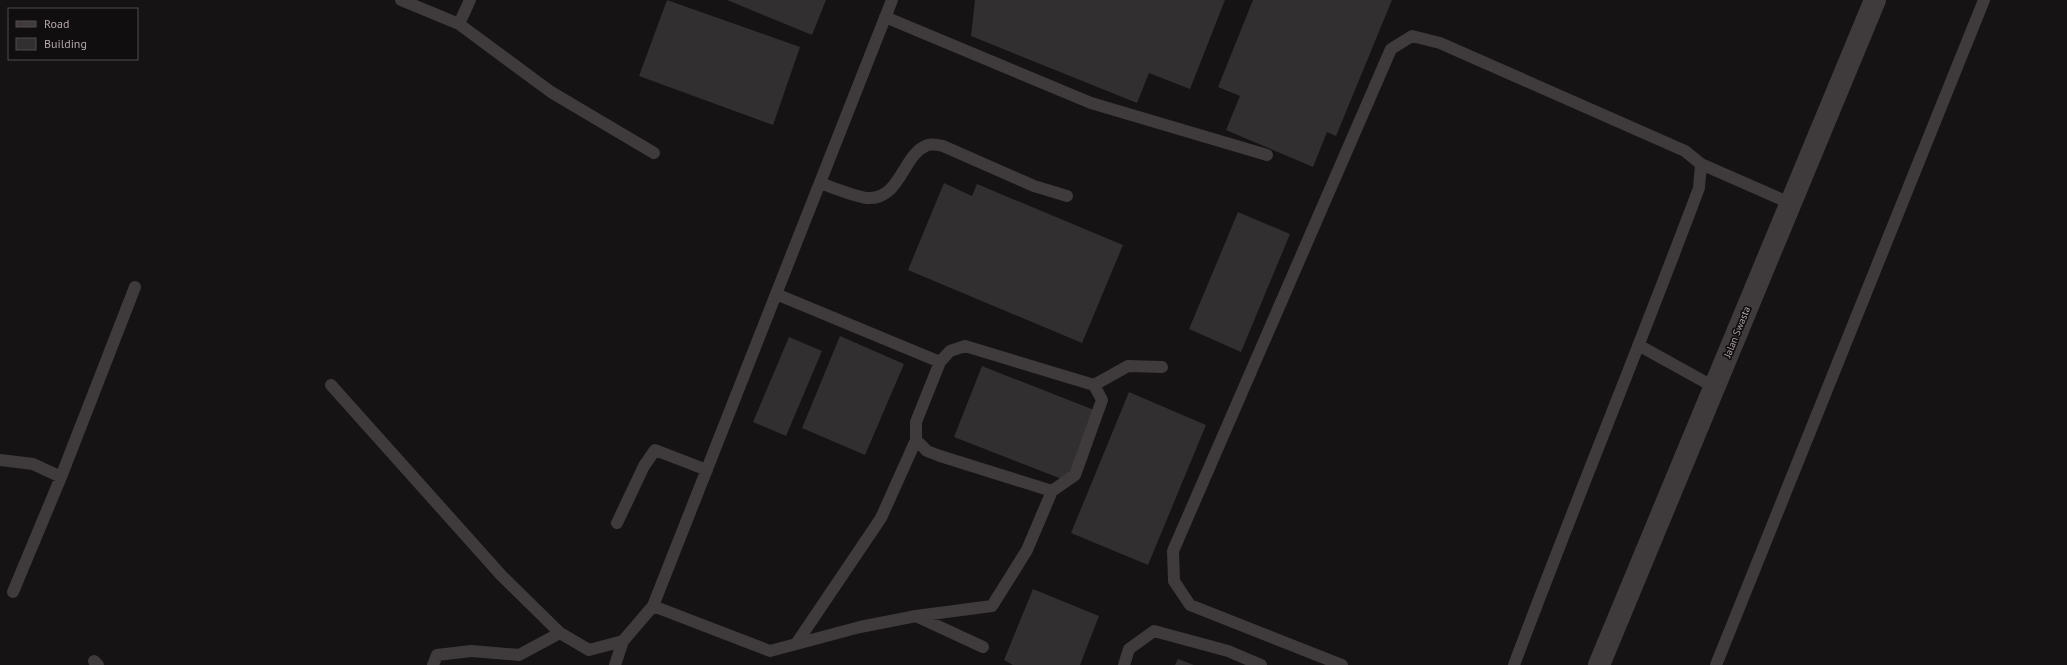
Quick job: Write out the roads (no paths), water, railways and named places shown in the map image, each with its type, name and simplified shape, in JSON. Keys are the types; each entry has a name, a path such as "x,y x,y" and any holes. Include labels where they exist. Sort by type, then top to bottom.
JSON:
{"street":[{"name":"Jalan Swasta","path":"1599,665 1875,0"}],"lane":[{"path":"401,0 459,24 551,92 654,153"},
{"path":"459,24 470,0"},
{"path":"615,665 623,641 654,606 892,0"},
{"path":"1716,665 1984,0"},
{"path":"885,17 1091,103 1267,155"},
{"path":"1342,665 1190,605 1174,581 1173,551 1391,49 1412,36 1440,43 1685,151 1701,164 1790,203"},
{"path":"820,183 869,198 884,195 901,176 918,150 929,144 943,146 1034,186 1067,196"},
{"path":"1514,665 1566,526 1640,346 1699,188 1701,164"},
{"path":"13,592 61,477 135,287"},
{"path":"776,294 940,362"},
{"path":"654,606 770,651 860,627 916,616 992,606 1027,550 1052,491 1075,475 1102,400 1094,385 965,346 950,351 940,362 916,422 916,440 882,518 796,644"},
{"path":"1640,346 1714,387"},
{"path":"1094,385 1128,366 1162,367"},
{"path":"331,385 501,575 560,633 589,650 623,641"},
{"path":"916,440 927,451 940,456 1052,491"},
{"path":"617,523 644,466 655,450 707,470"},
{"path":"0,460 33,464 61,477"},
{"path":"916,616 983,647"},
{"path":"1124,665 1129,649 1154,631 1228,651 1261,665"},
{"path":"433,665 437,655 471,651 519,655 560,633"}]}
